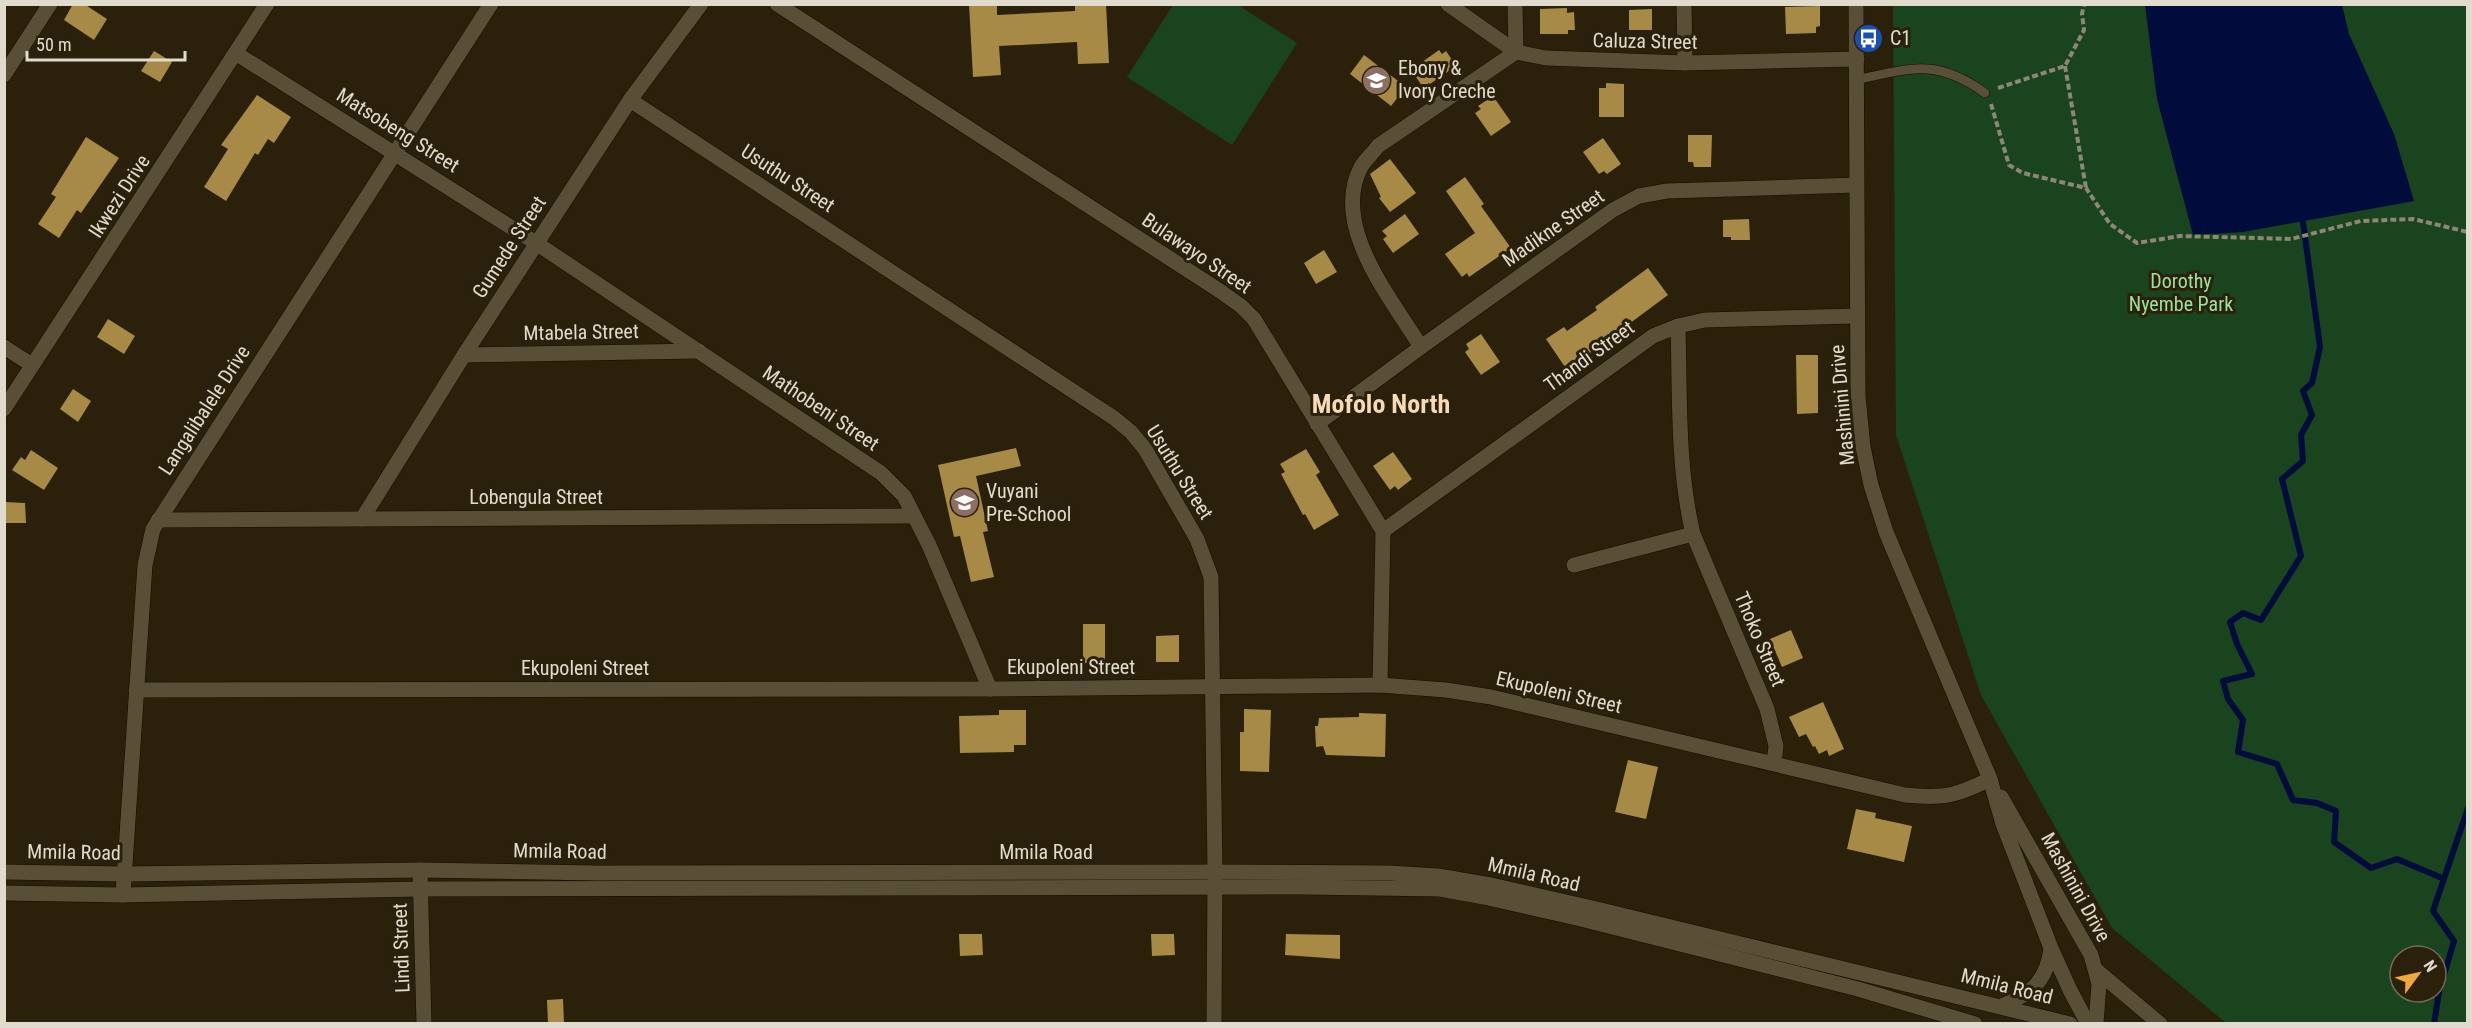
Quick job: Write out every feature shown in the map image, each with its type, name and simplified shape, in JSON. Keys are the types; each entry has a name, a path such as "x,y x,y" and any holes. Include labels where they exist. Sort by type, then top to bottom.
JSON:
{"street":[{"path":"4,75 50,4"},
{"name":"Ikwezi Drive","path":"4,410 237,54 267,4"},
{"name":"Langalibalele Drive","path":"123,895 148,540 158,520 491,4"},
{"name":"Gumede Street","path":"362,519 464,355 630,100 701,4"},
{"name":"Bulawayo Street","path":"777,4 1241,306 1263,331 1383,531"},
{"name":"Caluza Street","path":"1448,4 1515,52 1566,60 1685,63 1857,59"},
{"path":"1421,347 1363,253 1354,228 1352,208 1354,187 1361,166 1378,146 1515,52 1515,4"},
{"path":"1684,4 1685,63"},
{"name":"Mashinini Drive","path":"1856,4 1858,396 1863,447 1871,485 1905,580 1990,779 2061,906 2082,938 2096,970 2099,1001 2096,1023"},
{"name":"Matsobeng Street","path":"237,54 536,243"},
{"name":"Usuthu Street","path":"630,100 1114,418 1131,432 1145,449 1197,539 1211,577 1214,688 1214,1023"},
{"name":"Madikne Street","path":"1317,424 1613,210 1639,196 1667,191 1856,185"},
{"name":"Mathobeni Street","path":"536,243 881,473 904,496 928,545 990,689"},
{"name":"Thandi Street","path":"1383,531 1653,336 1678,326 1705,320 1856,316"},
{"name":"Thoko Street","path":"1678,326 1682,472 1693,534 1767,709 1776,746 1774,763"},
{"path":"4,346 32,365"},
{"name":"Mtabela Street","path":"464,355 699,351"},
{"name":"Lobengula Street","path":"158,520 914,516"},
{"path":"1380,685 1383,531"},
{"path":"1574,565 1693,534"},
{"name":"Ekupoleni Street","path":"136,690 990,689 1380,685 1446,690 1491,698 1905,795 1927,797 1954,795 1990,779"},
{"name":"Mashinini Drive","path":"1990,779 2003,824 2052,948 2070,990 2088,1023"},
{"name":"Mmila Road","path":"4,872 124,874 420,870 1215,880 1440,889 1581,919 1858,989 1975,1023"},
{"name":"Lindi Street","path":"420,870 424,1023"},
{"name":"Mmila Road","path":"4,893 123,895 420,889 1215,880 1390,873 1459,878 2070,1023"},
{"path":"2002,1006 2019,999 2036,985 2047,972 2052,948"},
{"path":"2096,970 2160,1023"}],"lane":[{"path":"1857,80 1917,67 1964,78 1986,93"}],"path":[{"path":"2085,4 2082,14 2084,30 2065,66 2086,188 2110,224 2137,243 2180,236 2291,239 2361,221 2413,219 2468,232"},
{"path":"2065,66 1986,93 2009,165 2023,173 2086,188"}],"green space":[{"path":"1173,5 1238,5 1297,43 1232,145 1127,77"},
{"name":"Dorothy Nyembe Park","path":"1893,5 2467,5 2467,1023 2226,1023 2112,928 1981,695 1896,435"}],"shaded area":[{"path":"2145,5 2342,5 2349,34 2394,134 2414,201 2243,232 2193,235 2157,99"}],"building":[{"path":"73,4 84,4 107,19 94,40 64,20"},
{"path":"969,4 997,4 997,15 1075,11 1075,4 1106,4 1109,63 1078,64 1077,42 999,46 1001,75 973,77"},
{"path":"1820,6 1820,26 1816,27 1816,33 1786,34 1785,7"},
{"path":"1567,8 1567,13 1574,12 1575,30 1568,30 1568,34 1540,34 1540,9"},
{"path":"1652,9 1652,30 1629,30 1629,10"},
{"path":"1439,50 1442,54 1446,51 1456,66 1423,87 1411,70"},
{"path":"154,51 172,62 160,82 141,71"},
{"name":"Ebony & Ivory Creche","path":"1364,55 1406,87 1391,106 1350,74"},
{"path":"1606,83 1624,84 1624,117 1599,117 1599,88 1606,88"},
{"path":"257,95 291,117 274,143 268,139 258,155 255,153 226,201 204,187 228,149 221,145"},
{"path":"1493,96 1511,122 1491,136 1475,113 1481,109 1478,106"},
{"path":"1688,135 1712,135 1711,167 1694,167 1693,162 1688,162"},
{"path":"86,137 119,158 81,213 77,210 59,238 38,224 56,197 51,194"},
{"path":"1603,138 1621,164 1607,174 1604,171 1599,174 1583,152"},
{"path":"1390,159 1416,193 1390,212 1379,198 1381,197 1370,174"},
{"path":"1465,177 1484,204 1481,206 1511,248 1469,277 1467,273 1462,277 1445,254 1475,233 1446,191"},
{"path":"1405,214 1419,234 1393,253 1383,239 1387,236 1382,231"},
{"path":"1749,219 1750,240 1731,240 1731,237 1723,237 1723,220"},
{"path":"1324,250 1337,272 1316,284 1304,263"},
{"path":"1648,268 1668,295 1567,370 1546,339 1564,327 1567,331 1597,310 1595,307"},
{"path":"108,319 135,336 124,354 97,337"},
{"path":"1481,334 1500,362 1481,375 1465,352 1469,349 1466,344"},
{"path":"1796,355 1818,355 1818,413 1797,414"},
{"path":"73,389 91,401 78,422 60,409"},
{"name":"Vuyani Pre-School","path":"1016,448 1021,466 976,476 988,531 983,532 994,577 971,582 960,536 954,537 938,465"},
{"path":"1306,449 1320,472 1316,475 1339,515 1314,530 1305,514 1303,515 1281,474 1285,472 1280,464"},
{"path":"31,450 58,468 44,490 12,470 21,457 25,460"},
{"path":"1393,452 1412,479 1398,490 1395,486 1390,490 1373,466"},
{"path":"4,502 25,503 26,523 4,523"},
{"path":"1083,624 1105,624 1105,663 1083,663"},
{"path":"1791,630 1803,658 1782,667 1770,639"},
{"path":"1179,635 1179,662 1156,662 1156,636"},
{"path":"1823,702 1844,749 1829,756 1827,750 1819,754 1806,734 1799,737 1789,717"},
{"path":"1244,709 1271,710 1269,772 1240,771 1240,732 1244,732"},
{"path":"999,710 1026,710 1026,745 1014,745 1014,752 960,753 959,716 999,715"},
{"path":"1359,713 1386,714 1385,757 1326,755 1323,746 1316,747 1315,726 1318,726 1319,718 1359,717"},
{"path":"1628,760 1658,767 1646,819 1615,812"},
{"path":"1856,809 1876,813 1875,818 1912,826 1904,862 1847,849"},
{"path":"959,934 982,934 983,955 960,956"},
{"path":"1151,934 1174,934 1175,955 1152,956"},
{"path":"1286,934 1340,935 1340,959 1285,955"},
{"path":"563,999 564,1023 548,1023 547,1000"}],"waterway":[{"path":"2302,215 2320,347 2312,383 2303,391 2312,415 2301,435 2303,461 2282,479 2301,556 2261,620 2243,613 2230,622 2237,644 2252,674 2223,681 2228,699 2243,720 2238,752 2277,764 2293,800 2317,803 2336,811 2334,842 2371,868 2397,859 2442,878"},
{"path":"2434,1024 2439,992 2454,941 2433,911 2468,808"}],"place":[{"name":"C1","path":"1869,38"},
{"name":"Ebony & Ivory Creche","path":"1377,80"},
{"name":"Vuyani Pre-School","path":"965,503"}],"district":[{"name":"Mofolo North","path":"1381,404"}]}
